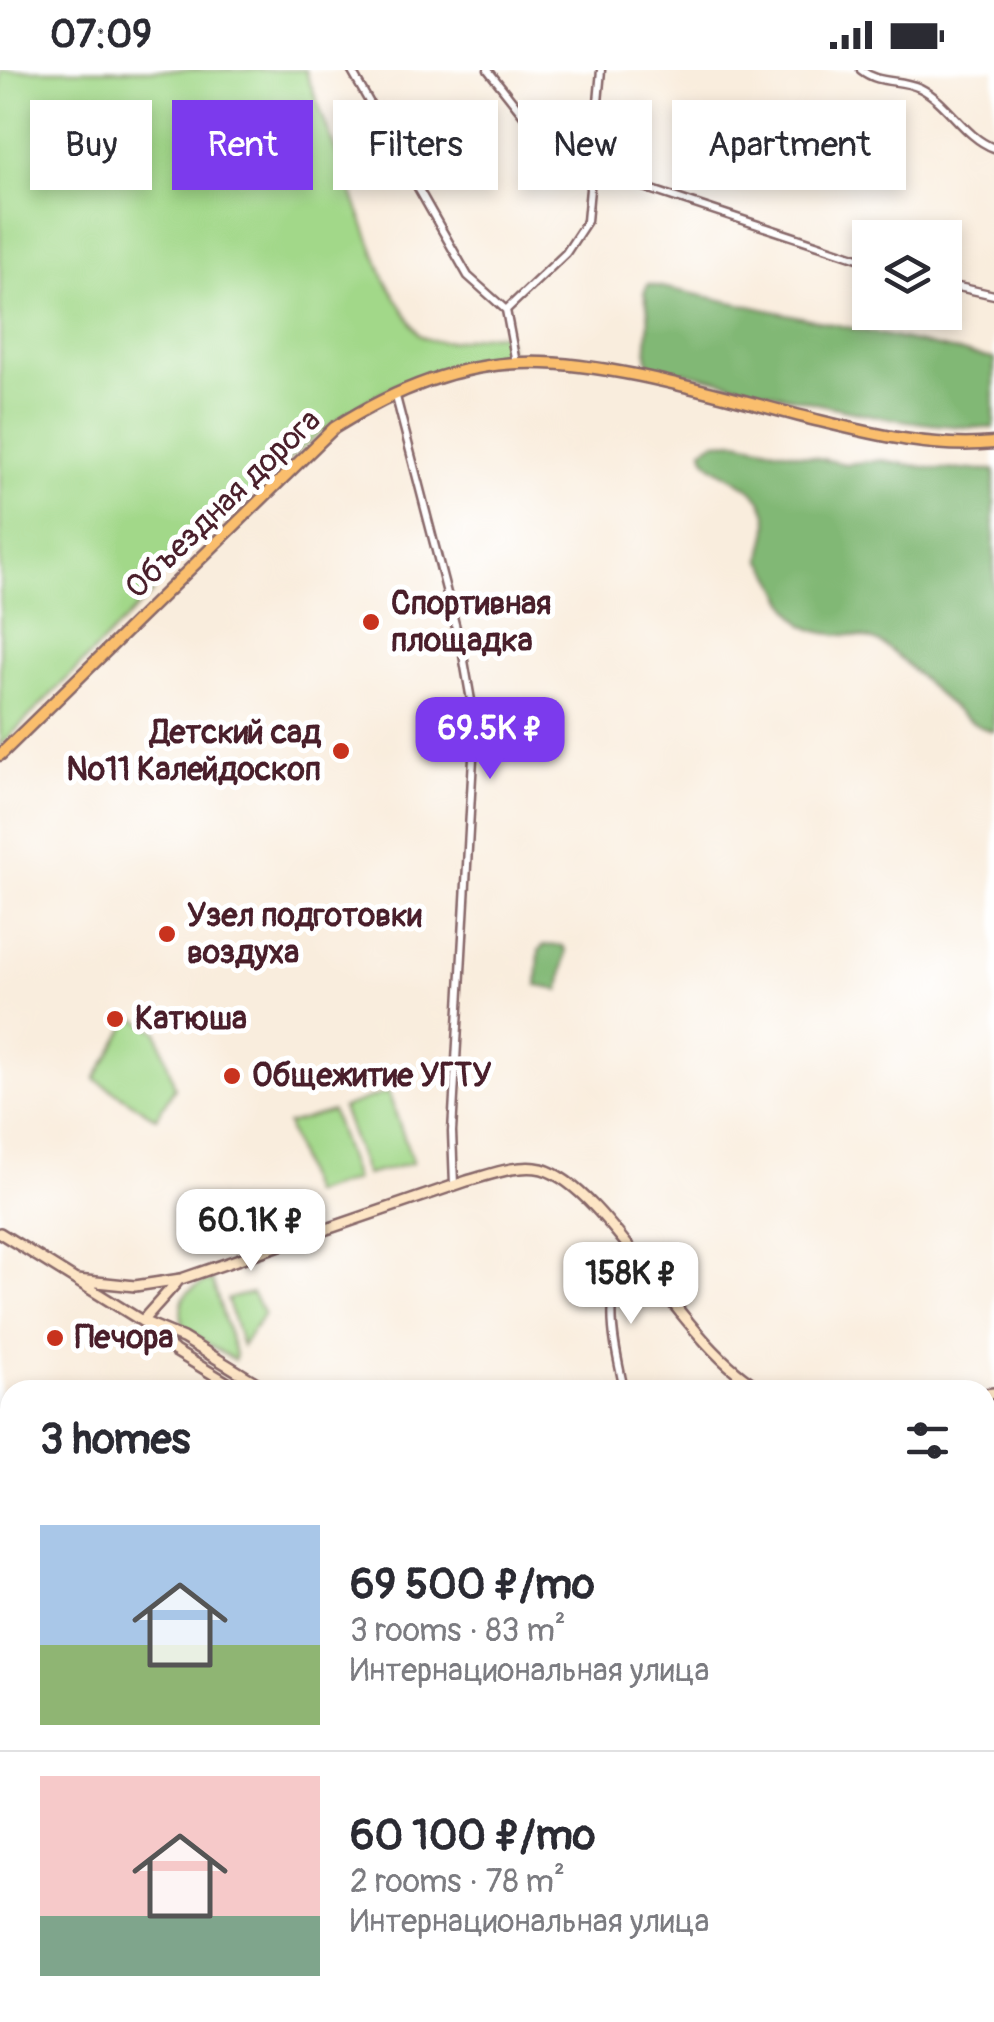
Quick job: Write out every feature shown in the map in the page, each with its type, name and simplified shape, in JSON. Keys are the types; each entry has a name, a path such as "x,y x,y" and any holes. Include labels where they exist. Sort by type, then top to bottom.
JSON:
{"main road":[{"name":"Объездная дорога","path":"0,755 334,428 395,393 463,371 516,363 586,369 672,385 884,437 968,446 994,443"},
{"path":"76,1280 135,1286 180,1279 454,1185 506,1170 540,1168 565,1180 692,1330 746,1380"},
{"path":"0,1233 142,1321 183,1338 252,1380"},
{"path":"142,1321 164,1292 180,1279"},
{"path":"142,1321 175,1351 222,1380"}],"street":[{"path":"351,70 468,276 506,310 516,363"},
{"path":"488,70 518,109"},
{"path":"598,100 600,70"},
{"path":"860,70 879,82 905,83 924,90 994,148"},
{"path":"506,310 580,237 591,190"},
{"path":"652,190 852,256"},
{"path":"962,288 994,296"},
{"path":"395,393 464,655 475,723 452,1132 454,1185"},
{"path":"623,1380 612,1309 623,1268 634,1257"}],"green space":[{"path":"0,70 305,70 333,144 333,190 351,190 385,280 419,335 429,340 451,341 506,335 510,354 400,384 336,421 201,541 178,552 159,572 153,592 0,746"},
{"path":"648,284 994,359 994,428 876,416 685,372 673,374 650,368 644,293"},
{"path":"737,441 846,464 881,460 936,469 994,470 994,731 967,719 885,646 865,638 813,630 797,619 762,560 768,526 764,506 746,486 713,466 703,449 714,442"},
{"path":"544,945 563,946 566,951 560,990 537,986 539,950"},
{"path":"132,1017 157,1031 175,1087 156,1118 95,1079"},
{"path":"388,1092 413,1163 366,1175 342,1108"},
{"path":"332,1111 355,1180 311,1194 287,1124"},
{"path":"212,1280 234,1360 184,1329 184,1297"},
{"path":"252,1293 264,1314 242,1346 227,1299"}],"place":[{"name":"Спортивная площадка","path":"371,622"},
{"name":"Детский сад №11 Калейдоскоп","path":"341,751"},
{"name":"Узел подготовки воздуха","path":"167,934"},
{"name":"Катюша","path":"115,1019"},
{"name":"Общежитие УГТУ","path":"232,1076"},
{"name":"Печора","path":"55,1338"}]}
